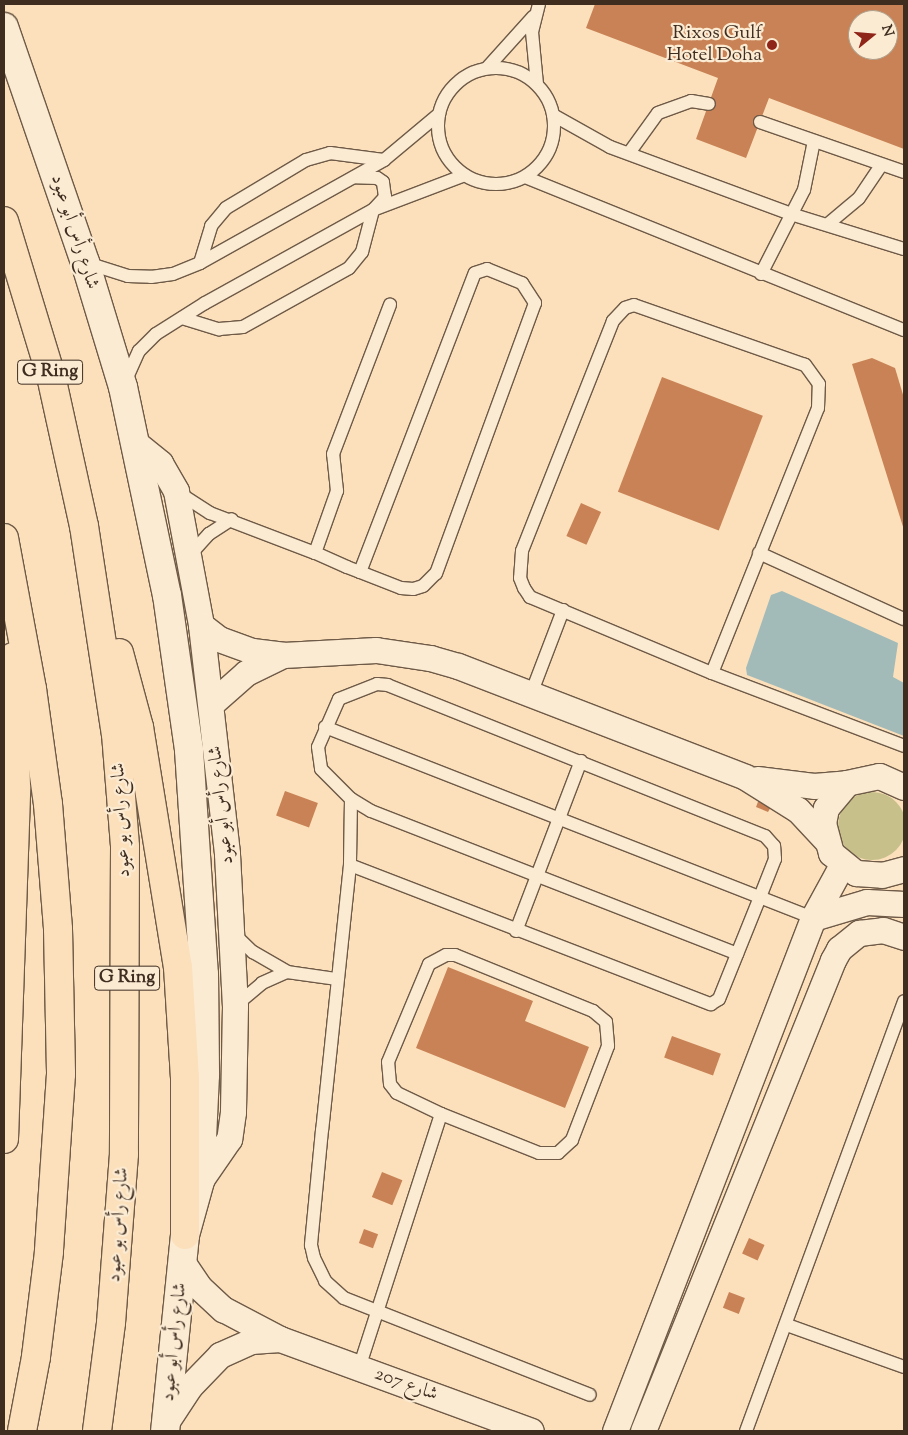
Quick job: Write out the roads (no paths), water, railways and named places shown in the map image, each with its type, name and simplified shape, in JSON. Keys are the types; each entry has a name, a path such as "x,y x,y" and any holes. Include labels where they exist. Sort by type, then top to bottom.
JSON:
{"highway":[{"name":"شارع رأس بو عبود","path":"4,221 51,376 84,526 116,734 126,934 124,1154 111,1322 97,1431"},
{"path":"84,526 139,726 178,967 185,1077 185,1235"},
{"path":"4,538 11,568 48,804 58,929 61,1074 49,1252 36,1357 22,1431"},
{"path":"4,1139 16,787 11,568"}],"street":[{"name":"شارع رأس أبو عبود","path":"4,26 85,262 123,387 167,595 189,750 204,974 200,1181 185,1235 166,1426"},
{"name":"شارع رأس أبو عبود","path":"133,441 160,463 176,490 201,626 228,854 236,1006 233,1112 228,1138 200,1181"},
{"path":"201,626 237,648 283,655 376,650 430,658 531,694 745,777 798,810 849,869 882,875 901,868"},
{"path":"211,704 246,673 283,655"},
{"path":"745,777 814,786 847,783 862,777 879,776 904,787"},
{"path":"825,839 826,808 847,783"},
{"path":"849,869 849,904"},
{"path":"615,1431 812,918 849,869"},
{"path":"812,918 849,904 904,904"},
{"path":"644,1431 833,960 839,949 859,934 883,930 904,937"},
{"name":"شارع رأس أبو عبود","path":"183,1264 199,1287 223,1309 280,1339"},
{"name":"شارع رأس أبو عبود","path":"166,1426 190,1386 220,1355 251,1342 280,1339"},
{"name":"شارع 207","path":"280,1339 359,1368 479,1422 531,1431"}],"lane":[{"path":"85,262 106,271 150,277 173,274 200,263 384,160 439,114 456,84 487,68 537,9"},
{"path":"537,9 532,49 537,84 553,115 590,138 630,154 794,214 904,249"},
{"path":"487,68 505,68 537,84"},
{"path":"630,154 658,112 674,104 691,101 709,104"},
{"path":"439,114 443,149 465,175 495,184 525,178 760,274 901,326"},
{"path":"525,178 549,150 553,115"},
{"path":"760,122 904,172"},
{"path":"760,274 794,214 811,165 814,140"},
{"path":"200,263 210,226 226,208 306,160 330,153 384,160"},
{"path":"828,224 858,198 881,164"},
{"path":"123,387 139,351 156,334 373,210 465,175"},
{"path":"182,318 219,329 254,322 357,261 366,243 373,210 385,197 383,182 377,178 351,177"},
{"path":"176,490 210,513 232,519 360,572 413,589 423,586 436,573 534,311 533,295 522,283 487,269 475,273 360,572"},
{"path":"315,553 337,490 333,454 390,305"},
{"path":"712,673 758,553 818,408 821,394 814,374 805,365 634,305 625,308 613,321 522,551 520,578 524,588 530,597 712,673 904,746"},
{"path":"189,556 209,534 232,519"},
{"path":"758,553 904,619"},
{"path":"531,694 563,610"},
{"path":"350,865 707,1004 718,999 775,859 770,840 581,761 388,685 377,684 344,695 335,704 325,728 317,760 328,779 351,799 371,811 736,954"},
{"path":"325,728 812,918"},
{"path":"516,931 581,761"},
{"path":"351,799 350,865 336,979 311,1246 318,1270 334,1290 376,1311 590,1394"},
{"path":"231,931 253,952 287,972 336,979"},
{"path":"455,955 593,1011 606,1022 608,1046 572,1140 558,1153 538,1152 441,1114 397,1093 387,1073 429,964 437,958 455,955"},
{"path":"236,1006 262,983 287,972"},
{"path":"746,1431 787,1325 904,1001"},
{"path":"359,1368 441,1114"},
{"path":"787,1325 904,1367"}],"water":[{"path":"782,591 898,643 893,677 904,683 904,736 747,675 746,668 771,595"}],"place":[{"name":"Rixos Gulf Hotel Doha","path":"772,45"}]}
